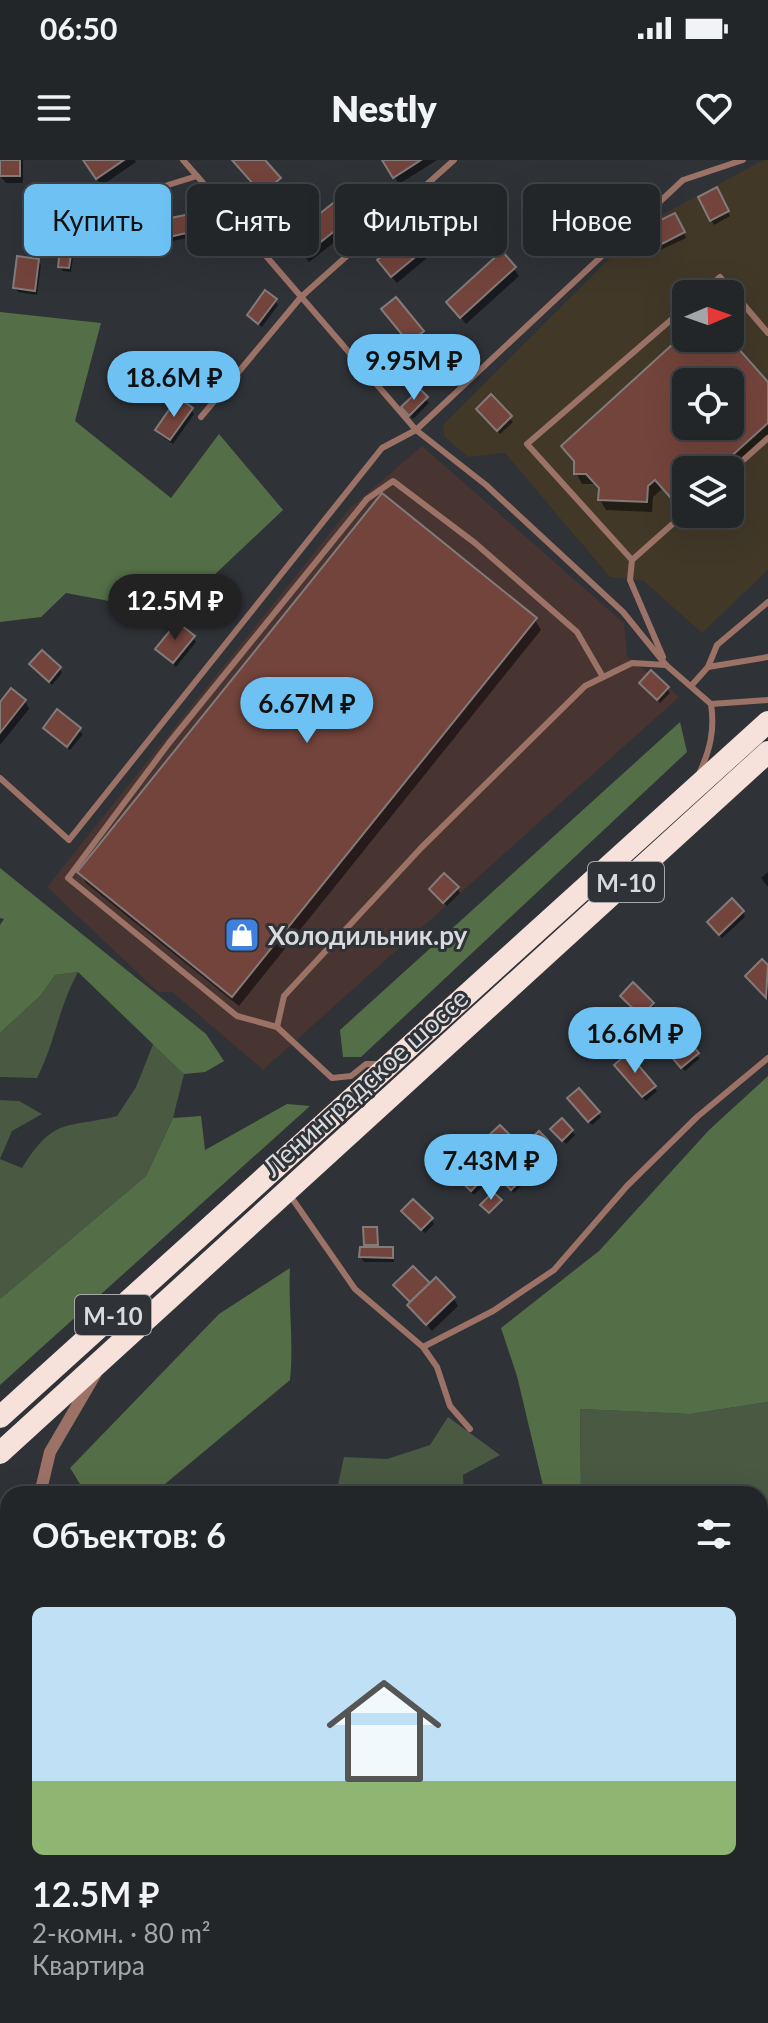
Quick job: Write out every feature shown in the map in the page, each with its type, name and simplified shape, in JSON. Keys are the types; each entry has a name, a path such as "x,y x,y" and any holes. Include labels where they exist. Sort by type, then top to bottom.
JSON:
{"highway":[{"name":"Ленинградское шоссе","path":"0,1417 768,722"},
{"name":"Ленинградское шоссе","path":"0,1453 768,752"}],"street":[{"path":"42,1486 50,1452 107,1356"}],"lane":[{"path":"183,160 416,430 486,485 623,612 666,665 711,704 714,723 710,749 691,792"},
{"path":"201,417 301,297 454,160"},
{"path":"0,778 69,840 382,448 416,430 683,180 743,160"},
{"path":"171,184 197,176"},
{"path":"744,305 768,333"},
{"path":"632,560 527,444 672,319"},
{"path":"744,459 768,438"},
{"path":"390,1065 366,1064 351,1076 332,1078 277,1027 237,1016 68,878 169,743 367,499 393,481 475,543 577,632 603,677"},
{"path":"666,665 630,580 632,560 672,524"},
{"path":"691,686 708,667 717,645 768,602"},
{"path":"708,667 768,657"},
{"path":"277,1027 284,996 421,848 585,686 632,663 666,665"},
{"path":"711,704 768,700"},
{"path":"423,1347 493,1311 554,1270 627,1186 697,1117 768,1058"},
{"path":"287,1191 355,1289 423,1347 437,1367 450,1406 470,1429"}],"shaded area":[{"path":"768,160 768,570 702,633 644,581 610,577 505,453 468,457 444,436 443,425 612,256 660,256 660,216"},
{"path":"422,446 624,623 627,656 648,673 651,670 679,697 263,1070 172,992 158,992 47,887 350,508"}],"green space":[{"path":"0,312 101,323 75,421 171,498 219,434 283,510 174,613 66,593 41,617 0,622"},
{"path":"680,722 687,752 361,1057 343,1057 340,1030"},
{"path":"0,868 206,1034 224,1061 205,1072 184,1074 78,972 55,975 41,995 0,1033 0,925 4,919 0,918"},
{"path":"78,972 37,1078 0,1077 0,1033 41,995 55,975"},
{"path":"154,1042 184,1074 173,1118 146,1176 0,1299 0,1159 22,1168 43,1140 62,1127 117,1116 136,1087"},
{"path":"768,1076 768,1402 690,1414 580,1409 581,1486 543,1486 517,1376 501,1328 599,1251 709,1130"},
{"path":"0,1100 19,1101 42,1114 12,1131 0,1159"},
{"path":"287,1104 310,1106 0,1385 0,1299 146,1176 173,1118 201,1116 205,1150"},
{"path":"290,1268 290,1380 163,1486 83,1486 70,1468 219,1314"},
{"path":"768,1402 768,1486 581,1486 580,1409 690,1414"},
{"path":"448,1417 500,1455 463,1475 464,1486 338,1486 344,1457 387,1459 430,1445"}],"building":[{"path":"0,160 20,160 20,176 0,176"},
{"path":"83,160 124,160 96,179"},
{"path":"232,160 265,160 281,178 274,184 253,184"},
{"path":"382,160 421,160 393,178"},
{"path":"717,187 729,211 710,221 698,197"},
{"path":"335,202 335,231 319,243 319,214"},
{"path":"675,213 685,232 660,245 660,220"},
{"path":"187,215 187,233 171,237 171,218"},
{"path":"17,256 39,259 35,291 13,288"},
{"path":"59,256 71,256 69,268 58,267"},
{"path":"382,256 416,256 391,277 377,260"},
{"path":"497,256 506,256 516,267 460,318 446,302"},
{"path":"265,290 277,299 258,324 247,315"},
{"path":"396,297 424,331 409,343 381,309"},
{"path":"672,345 672,352 741,352 768,382 768,423 731,456 672,456 672,499 655,480 648,486 647,502 598,500 599,488 586,474 574,474 574,461 561,446"},
{"path":"420,389 428,397 409,416 401,407"},
{"path":"491,394 512,416 497,431 476,409"},
{"path":"178,397 193,408 170,440 155,430"},
{"path":"382,493 537,618 232,997 77,872"},
{"path":"177,622 195,636 173,663 155,649"},
{"path":"42,650 61,667 49,682 29,664"},
{"path":"651,670 669,687 657,700 639,683"},
{"path":"11,688 26,700 0,733 0,702"},
{"path":"57,709 81,728 67,747 43,728"},
{"path":"444,873 459,887 443,903 429,889"},
{"path":"732,898 744,911 719,935 707,922"},
{"path":"762,959 768,965 766,998 745,976"},
{"path":"633,982 654,1003 641,1016 620,996"},
{"path":"592,1010 613,1035 596,1050 575,1025"},
{"path":"675,1036 683,1046 689,1041 699,1053 681,1068 663,1047"},
{"path":"628,1053 656,1086 642,1097 614,1065"},
{"path":"579,1088 600,1112 588,1122 567,1098"},
{"path":"562,1118 573,1130 562,1141 550,1129"},
{"path":"500,1125 515,1140 504,1151 488,1136"},
{"path":"539,1131 548,1140 537,1152 527,1142"},
{"path":"517,1160 529,1172 511,1190 499,1178"},
{"path":"467,1164 482,1180 471,1191 455,1176"},
{"path":"493,1192 502,1200 489,1213 480,1205"},
{"path":"413,1199 433,1218 421,1230 401,1211"},
{"path":"363,1227 377,1227 378,1245 364,1245"},
{"path":"360,1247 393,1247 393,1258 359,1257"},
{"path":"413,1266 430,1283 410,1302 393,1285"},
{"path":"436,1277 455,1297 426,1325 407,1305"}],"place":[{"name":"Холодильник.ру","path":"242,935"}]}
